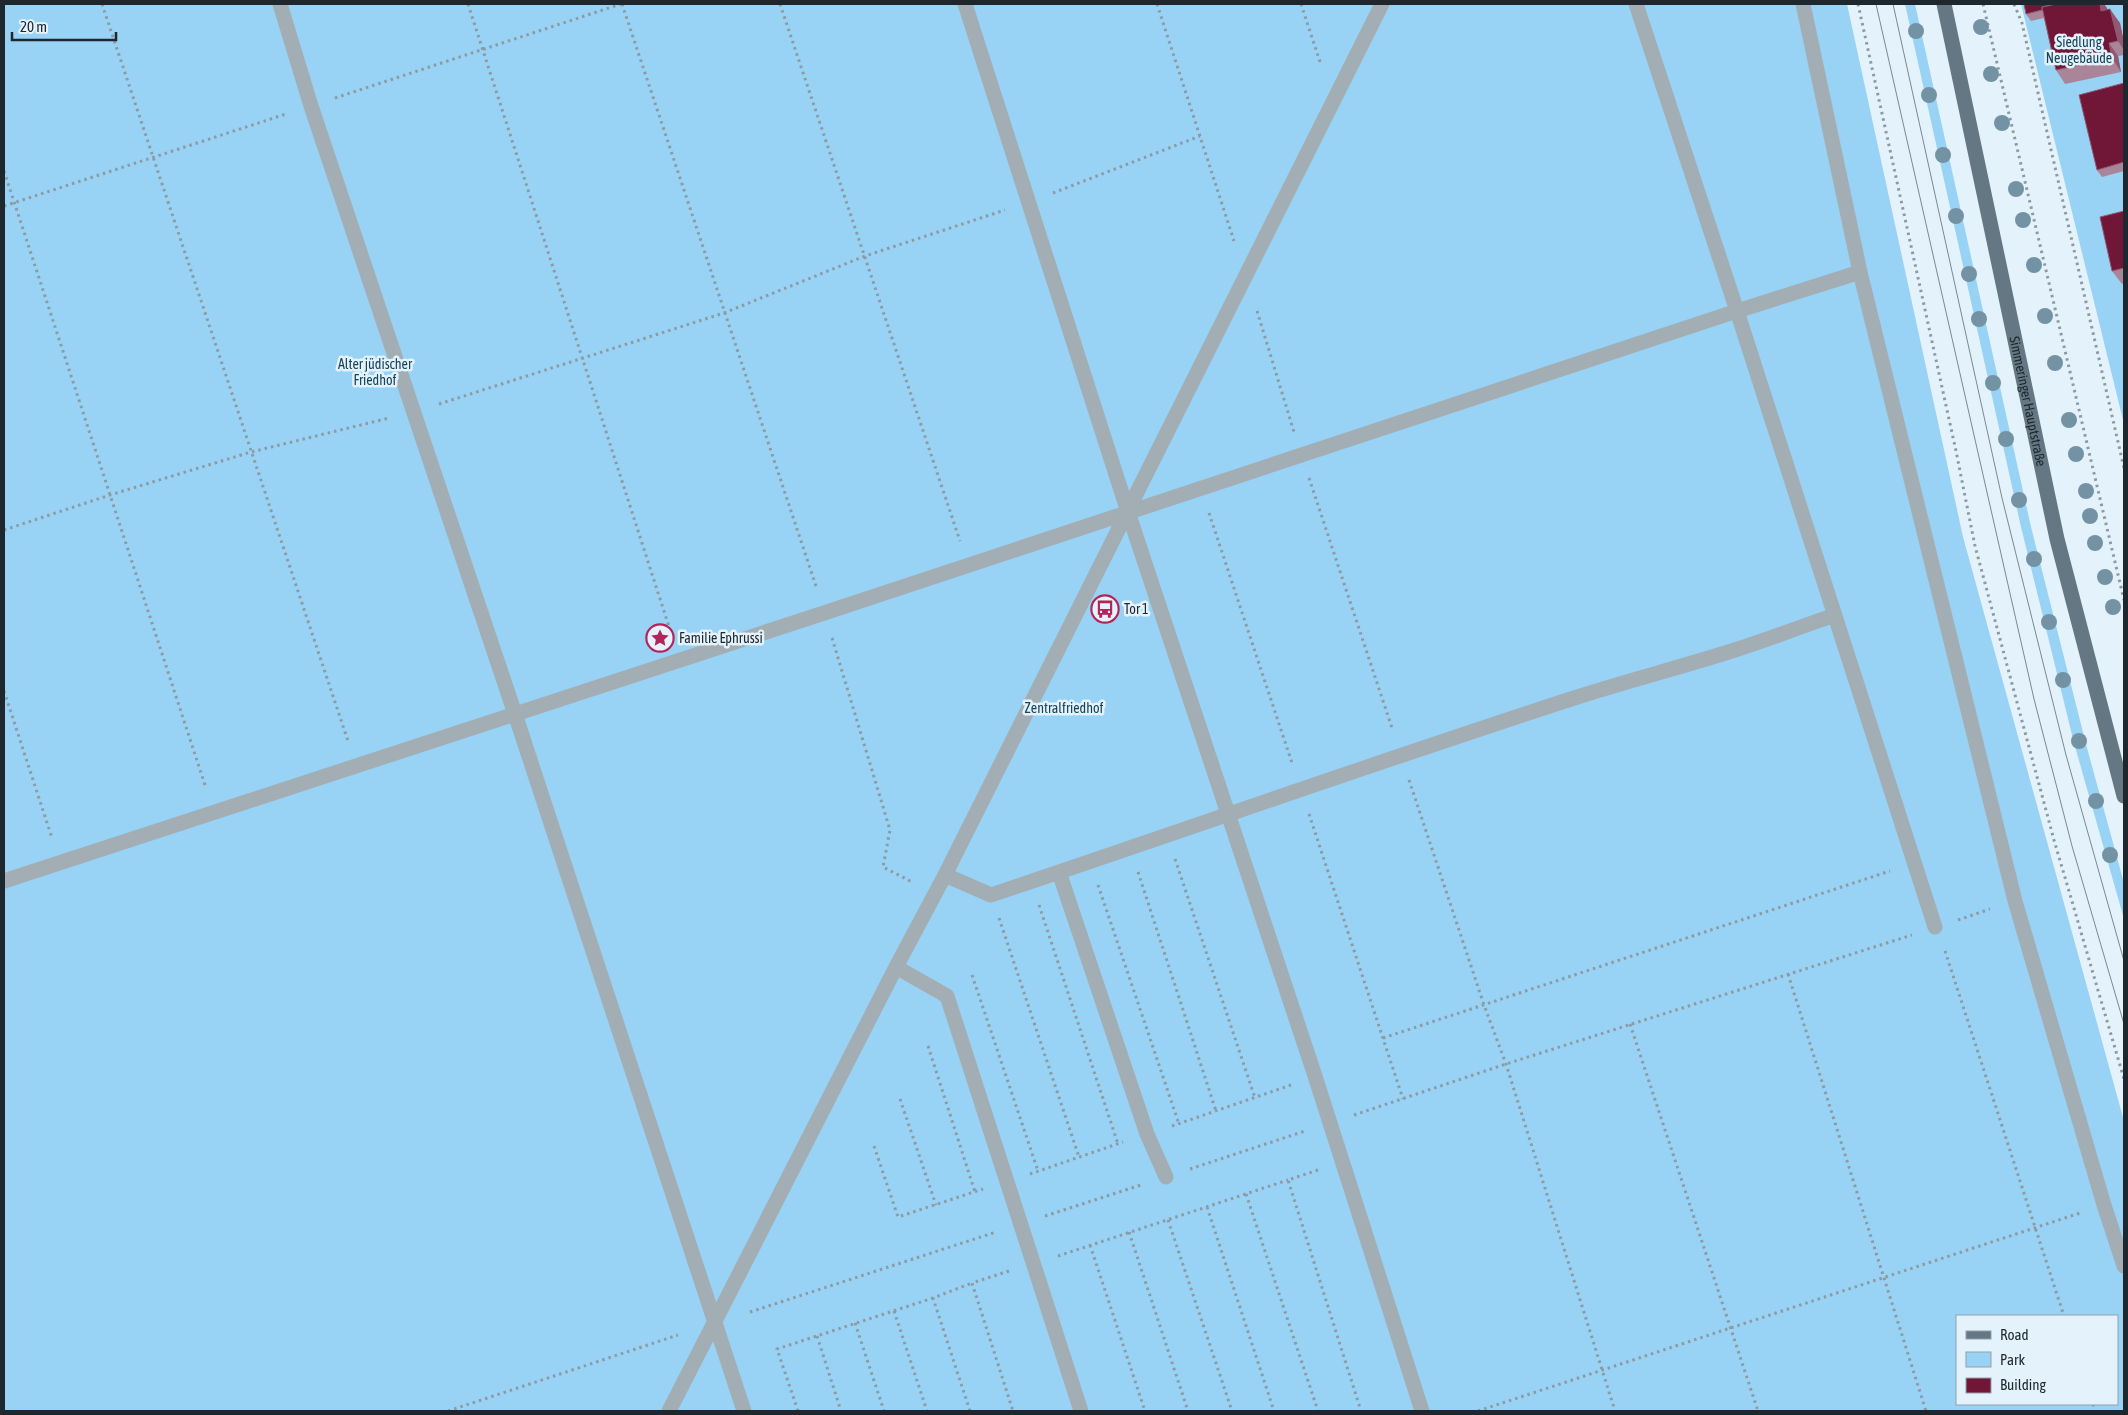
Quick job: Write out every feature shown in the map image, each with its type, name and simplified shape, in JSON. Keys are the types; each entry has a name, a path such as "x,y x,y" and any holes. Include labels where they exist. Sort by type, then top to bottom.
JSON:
{"main road":[{"name":"Simmeringer Hauptstraße","path":"1944,4 2057,539 2124,796"}],"lane":[{"path":"280,4 314,115 744,1411"},
{"path":"965,4 1128,512 1316,1076 1422,1411"},
{"path":"669,1411 935,894 1382,4"},
{"path":"1636,4 1935,927"},
{"path":"1803,4 1860,272 2015,901 2104,1205 2124,1266"},
{"path":"4,881 1860,272"},
{"path":"945,874 991,895 1130,847 1229,816 1300,788 1572,699 1739,649 1834,614"},
{"path":"1059,872 1147,1134 1166,1177"},
{"path":"896,967 947,996 1081,1411"}],"path":[{"path":"102,4 356,766"},
{"path":"468,4 680,660"},
{"path":"622,4 824,612 890,830 883,867 935,894"},
{"path":"780,4 968,565"},
{"path":"1157,4 1301,455 1484,1005 1506,1064 1615,1411"},
{"path":"1301,4 1334,102"},
{"path":"1858,4 1956,450 1975,546 2054,840 2124,1079"},
{"path":"1983,4 2124,600"},
{"path":"2014,4 2022,23 2124,468"},
{"path":"4,530 251,452 414,412 724,313 865,256 1029,202 1200,136"},
{"path":"4,171 214,812"},
{"path":"4,691 60,862"},
{"path":"1167,835 1255,1098"},
{"path":"1130,847 1216,1111"},
{"path":"1090,861 1179,1124"},
{"path":"1383,1038 1915,863"},
{"path":"1031,882 1118,1144"},
{"path":"991,895 1079,1157"},
{"path":"448,1411 1506,1064 2015,901"},
{"path":"1935,927 1949,962 2064,1315"},
{"path":"1788,974 1926,1411"},
{"path":"972,975 1038,1171"},
{"path":"1630,1024 1758,1411"},
{"path":"928,1046 975,1192"},
{"path":"874,1146 898,1217 1179,1124 1316,1076"},
{"path":"900,1099 936,1204"},
{"path":"798,1411 777,1349 1342,1161"},
{"path":"1288,1180 1362,1411"},
{"path":"1246,1194 1318,1411"},
{"path":"1478,1411 2104,1205"},
{"path":"1207,1207 1274,1411"},
{"path":"1168,1220 1232,1411"},
{"path":"1129,1232 1188,1411"},
{"path":"1090,1245 1145,1411"},
{"path":"972,1283 1013,1411"},
{"path":"933,1298 970,1411"},
{"path":"894,1310 927,1411"},
{"path":"855,1323 884,1411"},
{"path":"817,1336 841,1411"}],"green space":[{"name":"Zentralfriedhof","path":"4,4 1847,4 1963,537 2124,1121 2124,1411 4,1411"},
{"path":"1905,4 1915,4 2031,527 2087,748 2124,883 2124,919 2074,743 2021,527"},
{"name":"Siedlung Neugebäude","path":"2021,4 2124,4 2124,424"}],"building":[{"path":"2024,4 2051,5 2042,7 2042,10 2026,14"},
{"path":"2056,4 2100,4 2101,11 2110,9 2118,41 2109,43 2112,58 2056,70 2042,7"},
{"path":"2124,83 2124,162 2097,170 2079,95"},
{"path":"2124,211 2124,268 2112,271 2100,217"}],"tram line":[{"path":"1876,4 2034,699 2072,846 2124,1024"},
{"path":"1893,4 2002,498 2066,755 2124,961"}],"place":[{"name":"Tor 1","path":"1105,609"},
{"name":"Familie Ephrussi","path":"660,638"}],"park label":[{"name":"Alter jüdischer Friedhof","path":"375,372"}]}
